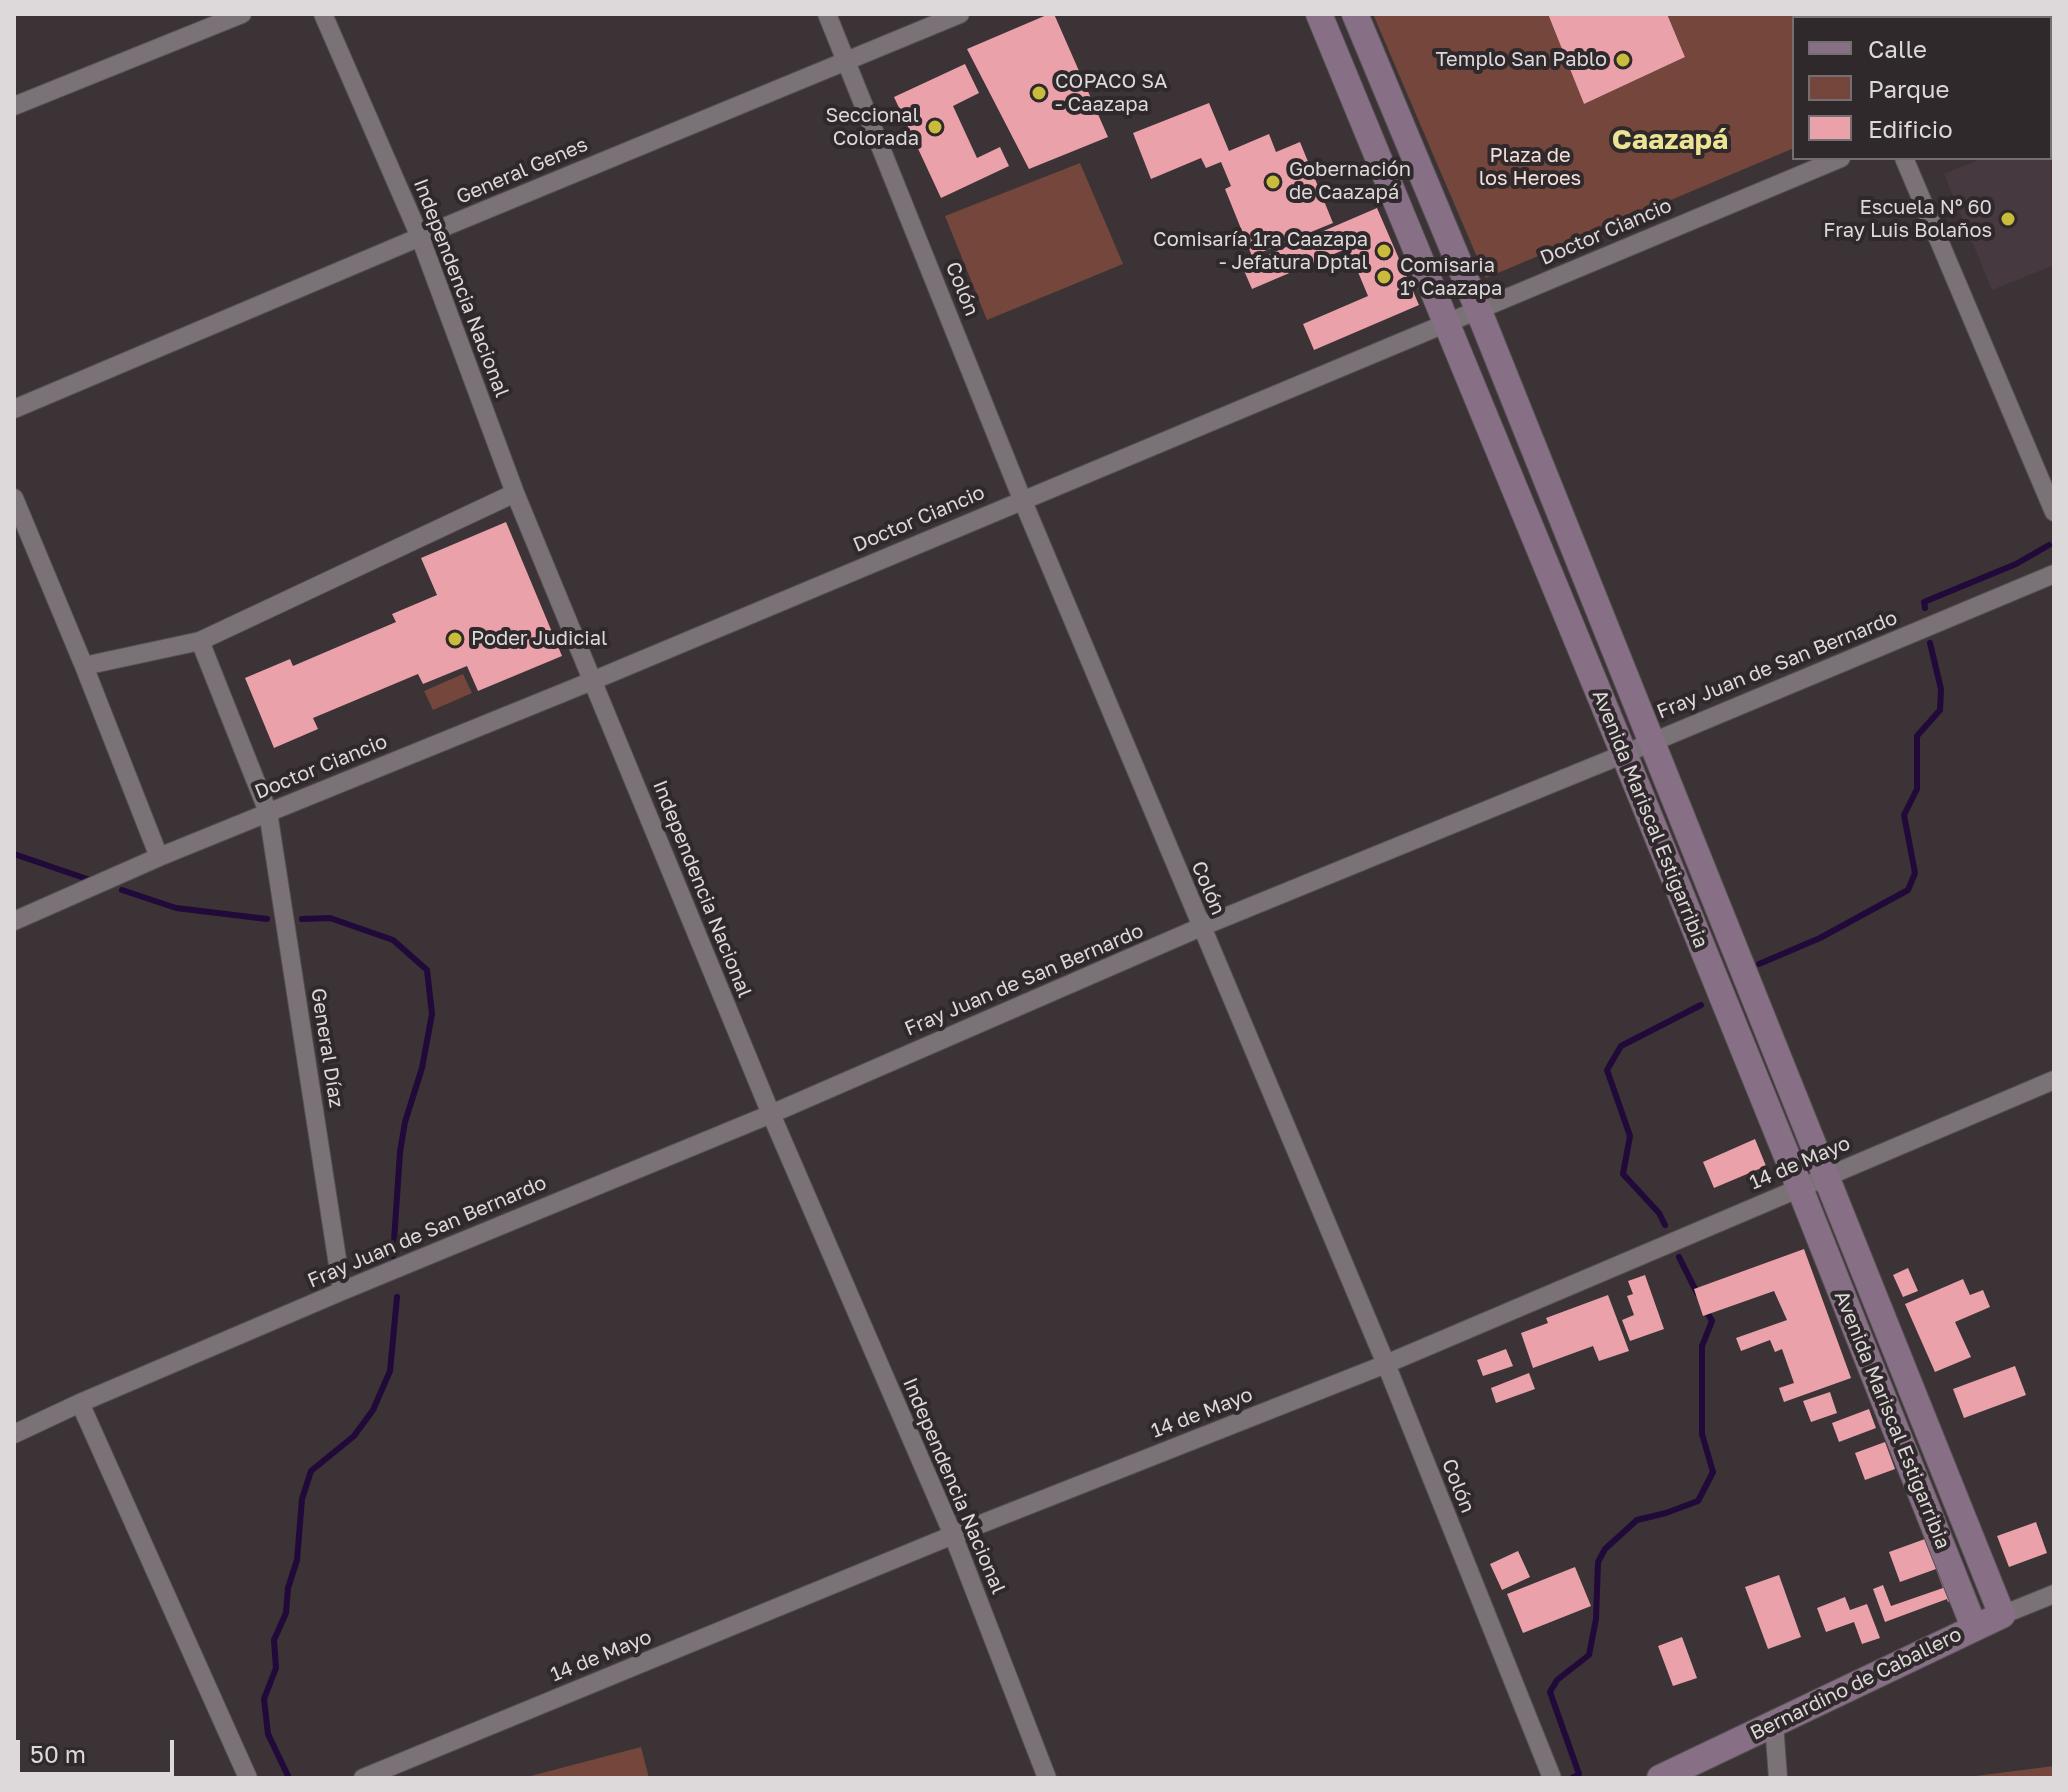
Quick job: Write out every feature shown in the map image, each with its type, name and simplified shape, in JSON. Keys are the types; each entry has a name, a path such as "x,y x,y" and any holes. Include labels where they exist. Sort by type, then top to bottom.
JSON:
{"main road":[{"name":"Avenida Mariscal Estigarribia","path":"1319,14 1624,754 1974,1627"},
{"name":"Avenida Mariscal Estigarribia","path":"1355,14 1478,309 2002,1615"},
{"name":"Bernardino de Caballero","path":"1660,1778 2002,1615"}],"street":[{"path":"14,106 242,14"},
{"name":"Independencia Nacional","path":"323,14 420,237 515,493 771,1114 953,1535 1047,1778"},
{"name":"Colón","path":"827,14 1022,499 1386,1364 1552,1778"},
{"name":"General Genes","path":"14,409 960,14"},
{"name":"Doctor Ciancio","path":"14,921 159,857 592,681 1836,160"},
{"path":"1905,160 2054,512"},
{"path":"84,666 200,641 515,493"},
{"path":"14,498 159,857"},
{"name":"Fray Juan de San Bernardo","path":"14,1434 342,1291 771,1114 1201,927 2054,574"},
{"name":"General Díaz","path":"200,641 268,812 342,1291"},
{"name":"14 de Mayo","path":"363,1778 953,1535 1386,1364 2054,1080"},
{"path":"80,1403 248,1778"},
{"name":"Bernardino de Caballero","path":"2002,1615 2054,1594"},
{"path":"1774,1724 1778,1778"}],"shaded area":[{"name":"Escuela Nº 60 Fray Luis Bolaños","path":"2052,129 2054,265 1992,290 1944,174 1978,160 2052,160"}],"green space":[{"name":"Plaza de los Heroes","path":"1373,14 1548,14 1584,104 1685,57 1667,14 1819,14 1792,16 1792,149 1486,278"},
{"path":"1080,163 1123,264 987,320 945,216"},
{"path":"463,674 472,693 433,710 424,691"},
{"path":"641,1747 649,1778 523,1778"},
{"path":"2054,1766 2054,1778 1960,1778"}],"building":[{"name":"COPACO SA - Caazapa","path":"1054,14 1108,137 1029,169 967,49"},
{"name":"Templo San Pablo","path":"1548,14 1667,14 1685,57 1584,104"},
{"name":"Seccional Colorada","path":"965,64 979,93 953,106 977,158 1000,147 1009,166 941,198 894,97"},
{"name":"Gobernación de Caazapá","path":"1209,103 1229,151 1269,134 1276,152 1300,142 1333,223 1252,256 1225,189 1231,186 1221,162 1206,168 1201,158 1151,179 1133,133"},
{"name":"Comisaria 1° Caazapa","path":"1377,208 1419,305 1314,350 1303,324 1368,296 1348,248 1252,289 1242,266"},
{"name":"Poder Judicial","path":"506,522 562,656 478,691 467,666 423,684 418,674 313,718 318,729 274,748 245,678 290,659 293,666 396,622 392,614 437,595 421,558"},
{"path":"1755,1139 1766,1166 1714,1188 1703,1162"},
{"path":"1804,1249 1851,1378 1784,1402 1779,1388 1794,1383 1782,1349 1775,1352 1770,1340 1741,1351 1736,1338 1787,1320 1774,1291 1703,1316 1694,1289"},
{"path":"1908,1268 1918,1291 1903,1297 1893,1275"},
{"path":"1645,1275 1664,1329 1630,1341 1622,1320 1634,1315 1627,1296 1633,1294 1628,1281"},
{"path":"1963,1279 1970,1295 1983,1290 1990,1307 1955,1322 1971,1357 1935,1372 1905,1304"},
{"path":"1608,1295 1629,1351 1599,1361 1593,1346 1533,1368 1521,1333 1548,1323 1546,1318"},
{"path":"1506,1349 1513,1366 1483,1376 1477,1360"},
{"path":"2015,1366 2026,1395 1964,1418 1953,1389"},
{"path":"1529,1373 1535,1389 1496,1403 1491,1388"},
{"path":"1830,1392 1837,1413 1811,1422 1803,1401"},
{"path":"1869,1409 1876,1428 1839,1442 1832,1423"},
{"path":"1885,1442 1895,1469 1865,1480 1855,1453"},
{"path":"2036,1522 2047,1553 2009,1567 1997,1536"},
{"path":"1936,1535 1959,1598 1948,1602 1947,1599 1885,1622 1873,1589 1883,1585 1891,1606 1943,1588 1936,1569 1900,1582 1889,1552"},
{"path":"1518,1551 1530,1577 1502,1590 1490,1564"},
{"path":"1575,1567 1591,1606 1523,1633 1507,1594"},
{"path":"1779,1575 1801,1637 1768,1649 1745,1587"},
{"path":"1845,1597 1850,1610 1867,1604 1880,1638 1862,1644 1854,1622 1826,1632 1817,1608"},
{"path":"1682,1637 1697,1678 1673,1686 1658,1646"}],"waterway":[{"path":"1925,608 1924,602 2016,564 2049,545"},
{"path":"1759,964 1820,938 1908,890 1915,873 1904,815 1917,789 1917,736 1940,710 1941,689 1930,643"},
{"path":"14,854 93,881"},
{"path":"122,890 176,908 267,919"},
{"path":"302,919 330,918 393,940 427,970 432,1014 422,1068 405,1122 400,1152 393,1256"},
{"path":"1665,1225 1659,1213 1623,1174 1630,1136 1607,1070 1621,1046 1701,1005"},
{"path":"1679,1257 1697,1293"},
{"path":"289,1778 268,1734 264,1699 276,1668 274,1640 286,1613 288,1588 297,1560 302,1499 311,1471 354,1436 373,1410 390,1371 397,1297"},
{"path":"1572,1778 1579,1774 1550,1692 1557,1680 1589,1655 1596,1619 1598,1562 1605,1549 1637,1520 1698,1501 1713,1472 1702,1434 1702,1346 1712,1321 1706,1310"}],"place":[{"name":"Templo San Pablo","path":"1623,60"},
{"name":"COPACO SA - Caazapa","path":"1039,93"},
{"name":"Seccional Colorada","path":"935,127"},
{"name":"Gobernación de Caazapá","path":"1273,182"},
{"name":"Escuela Nº 60 Fray Luis Bolaños","path":"2008,219"},
{"name":"Comisaría 1ra Caazapa - Jefatura Dptal","path":"1384,251"},
{"name":"Comisaria 1° Caazapa","path":"1384,277"},
{"name":"Poder Judicial","path":"455,639"}],"district":[{"name":"Caazapá","path":"1670,140"}]}
